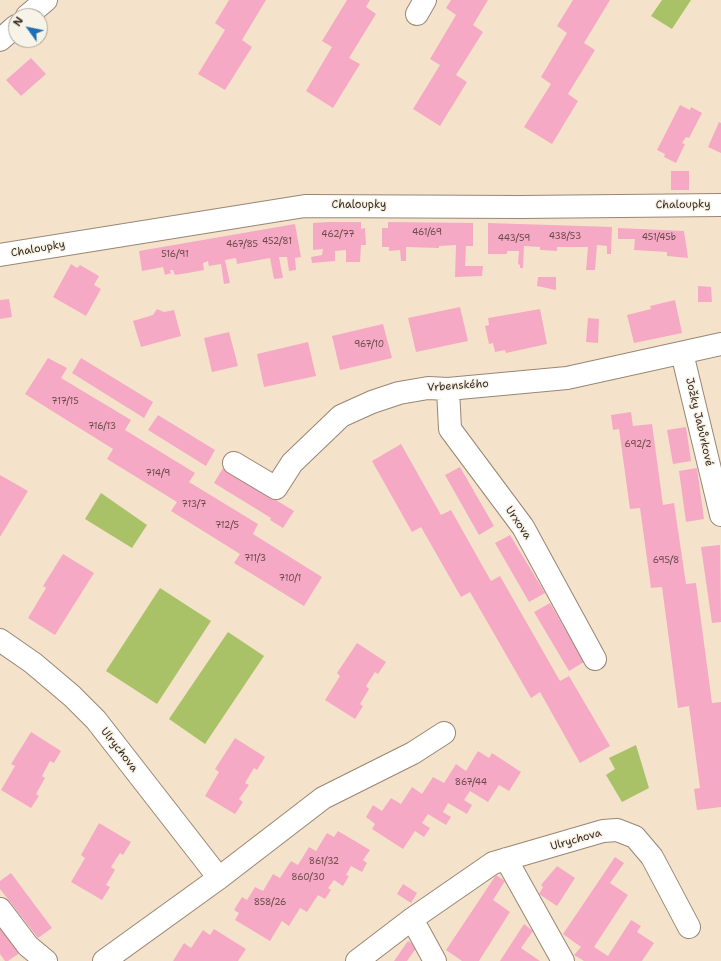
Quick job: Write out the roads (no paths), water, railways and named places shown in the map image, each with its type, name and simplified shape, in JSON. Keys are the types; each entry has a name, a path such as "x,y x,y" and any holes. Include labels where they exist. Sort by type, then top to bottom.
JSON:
{"street":[{"path":"37,8 46,0"},
{"path":"0,40 8,33"},
{"name":"Chaloupky","path":"0,255 305,206 520,207 721,205"},
{"name":"Vrbenského","path":"234,463 276,488 292,463 341,416 372,402 399,393 428,388 448,389 567,378 721,344"},
{"name":"Jožky Jabůrkové","path":"682,353 721,515"},
{"name":"Urxova","path":"448,389 450,429 523,527 595,659"},
{"name":"Ulrychova","path":"0,640 32,663 72,696 96,720 219,878"},
{"path":"104,961 219,878 323,798 413,752 444,733"},
{"name":"Ulrychova","path":"357,961 412,919 493,863 603,831 617,830 635,837 652,857 689,927"},
{"path":"506,859 563,961"},
{"path":"0,909 28,946 46,961"},
{"path":"412,919 435,961"}]}
